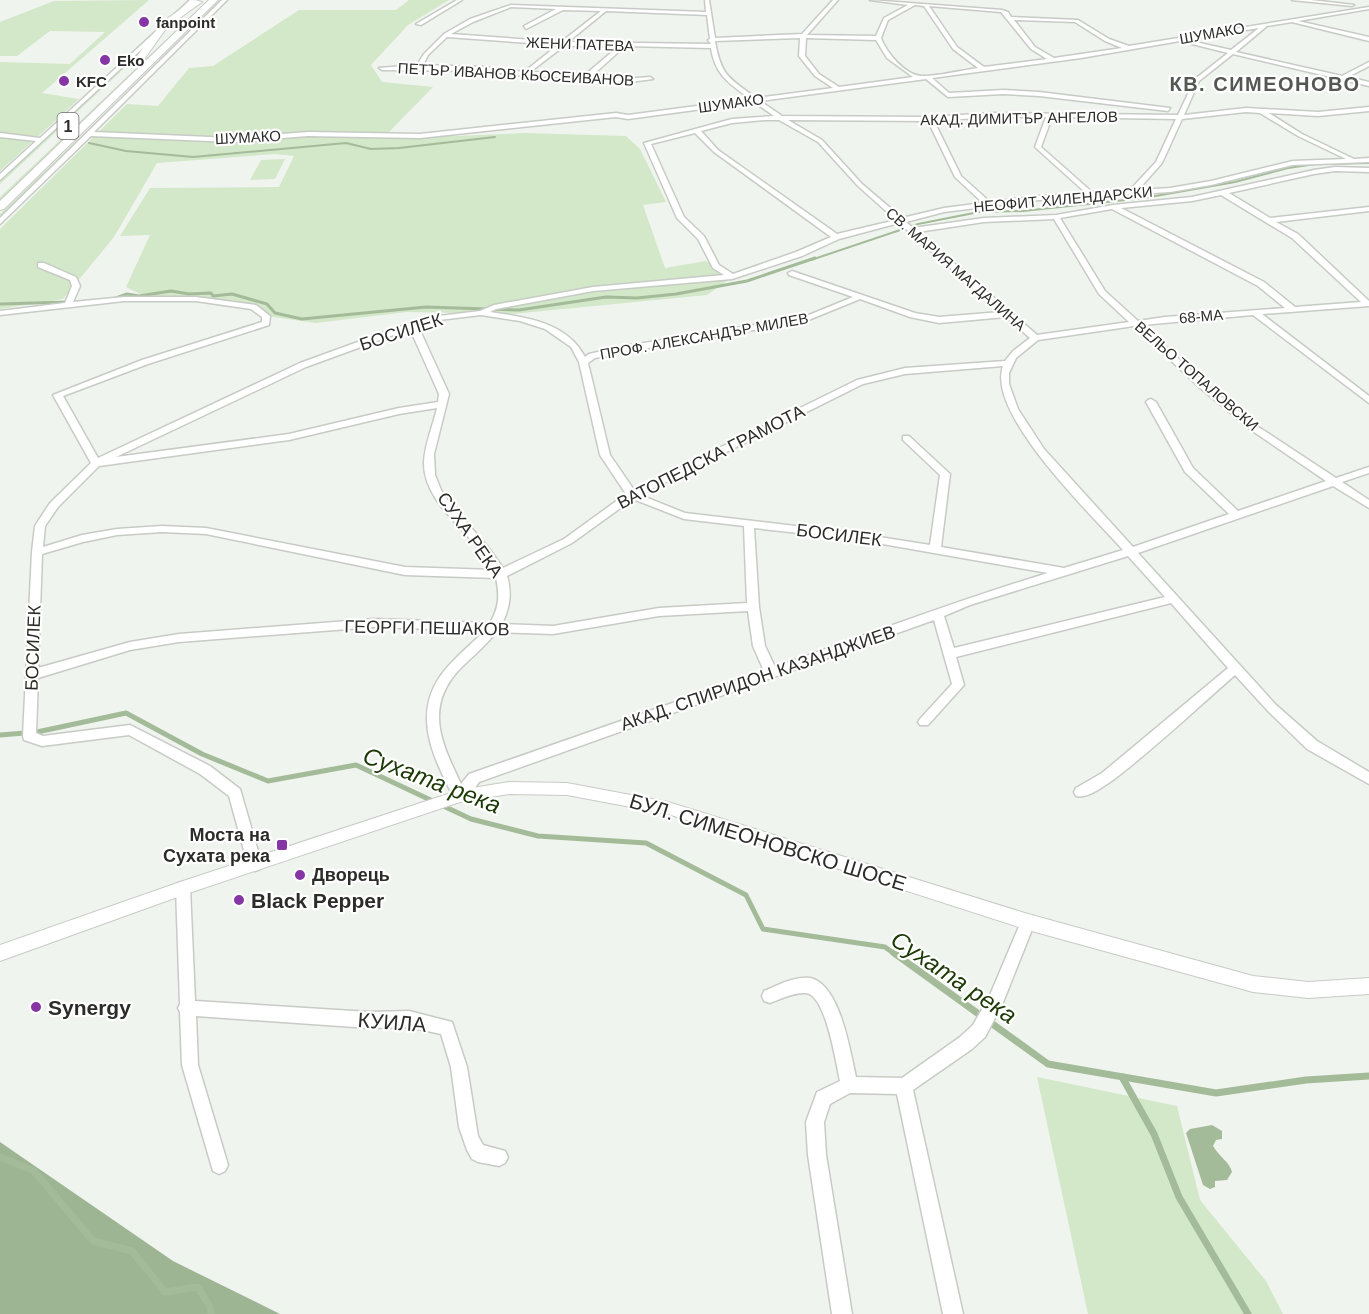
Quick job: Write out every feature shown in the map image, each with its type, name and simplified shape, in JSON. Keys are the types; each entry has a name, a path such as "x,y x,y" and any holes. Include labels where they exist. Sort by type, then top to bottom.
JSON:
{"highway":[{"path":"171,20 202,0"},
{"name":"1","path":"0,190 202,0"},
{"path":"204,20 216,0"},
{"name":"1","path":"0,207 216,0"},
{"path":"137,63 161,30"},
{"path":"154,60 194,31"}],"street":[{"path":"0,178 193,0"},
{"path":"0,222 225,0"},
{"path":"418,24 460,0"},
{"name":"СВ. МАРИЯ МАГДАЛИНА","path":"707,0 716,64 729,81 780,118 820,141 860,185 1035,338 1008,363"},
{"path":"836,0 803,36 802,56 807,65 839,89"},
{"path":"872,0 924,4 944,3 1002,11 1033,48 1053,60"},
{"path":"1294,0 1364,6"},
{"path":"914,3 886,20 878,38 892,61 919,78"},
{"path":"924,4 956,48 983,69"},
{"path":"420,67 424,57 447,35 468,22 511,6 708,14"},
{"name":"ШУМАКО","path":"89,134 225,140 308,134 420,136 604,116 628,117 1053,60 1364,6"},
{"path":"526,27 562,8"},
{"path":"525,74 605,10"},
{"path":"1010,18 1076,21 1107,40 1131,48"},
{"path":"1288,20 1369,39"},
{"path":"1131,194 1159,163 1197,80 1267,24"},
{"name":"ЖЕНИ ПАТЕВА","path":"447,35 623,46 712,43 803,36 878,38"},
{"path":"1176,40 1369,84"},
{"path":"588,76 623,46"},
{"path":"1343,78 1369,64"},
{"name":"ПЕТЪР ИВАНОВ КЬОСЕИВАНОВ","path":"382,68 485,69 525,74 612,77 622,81 650,79"},
{"path":"928,77 948,95 1021,93 1078,98 1162,110 1243,104 1318,114"},
{"name":"АКАД. ДИМИТЪР АНГЕЛОВ","path":"732,277 716,266 700,238 676,210 647,143 742,120 780,118 930,119 981,115 1180,117 1256,110 1318,114 1369,109"},
{"path":"1256,110 1264,112 1300,135 1356,161"},
{"path":"1050,116 1038,142 1038,147 1092,195"},
{"path":"930,119 958,177 987,203"},
{"path":"696,130 716,150 836,237"},
{"path":"0,135 41,140"},
{"name":"НЕОФИТ ХИЛЕНДАРСКИ","path":"480,313 494,308 593,290 732,277 778,262 836,237 901,220 987,203 1131,194 1211,183 1293,163 1369,160"},
{"name":"НЕОФИТ ХИЛЕНДАРСКИ","path":"914,230 984,220 1056,217 1113,207 1192,199 1314,172 1335,169 1369,170"},
{"path":"1222,192 1295,236 1369,304"},
{"path":"1113,207 1261,284 1292,309"},
{"path":"1271,220 1369,209"},
{"name":"ВЕЛЬО ТОПАЛОВСКИ","path":"1056,217 1091,278 1102,291 1202,384 1254,428 1369,505"},
{"path":"41,265 73,279 76,286 68,305"},
{"path":"792,273 913,315 939,320 1009,314"},
{"name":"ПРОФ. АЛЕКСАНДЪР МИЛЕВ","path":"583,362 592,356 619,350 806,320 859,297"},
{"path":"0,313 148,298 224,301 253,307 266,316 266,323 145,362 58,395 96,463 289,437 399,411 444,404 444,394 412,325"},
{"name":"68-МА","path":"1035,338 1137,323 1369,304"},
{"path":"1254,312 1369,400"},
{"name":"БОСИЛЕК","path":"255,865 235,793 204,771 130,730 42,741 29,730 40,526 54,505 96,463 303,365 412,325 439,318 480,313 521,319 548,327 575,346 583,362 605,455 632,495 684,516 854,536 1065,572 1369,470"},
{"path":"1008,363 1004,375 1011,405 1040,451 1235,669 1312,745 1369,779"},
{"name":"ВАТОПЕДСКА ГРАМОТА","path":"37,552 82,538 117,532 162,529 206,531 405,571 501,574 568,541 632,495 860,382 905,371 1008,363"},
{"path":"1151,402 1189,470 1236,515"},
{"name":"СУХА РЕКА","path":"444,404 430,453 430,475 441,497 501,574 505,591 503,614 493,629 454,668 436,697 432,731 460,796"},
{"path":"906,438 945,474 935,550"},
{"path":"749,525 753,607 759,646 771,674"},
{"name":"АКАД. СПИРИДОН КАЗАНДЖИЕВ","path":"460,796 474,778 771,674 966,602 1065,572"},
{"path":"950,654 1173,599"},
{"name":"ГЕОРГИ ПЕШАКОВ","path":"31,675 130,646 179,638 374,622 554,630 659,612 753,607"},
{"path":"924,722 958,686 938,614"},
{"path":"1082,792 1107,777 1235,669"},
{"name":"БУЛ. СИМЕОНОВСКО ШОСЕ","path":"0,953 183,888 460,796 508,788 567,789 668,808 1028,922 1254,984 1308,990 1369,986"},
{"path":"183,888 190,1065 219,1165"},
{"path":"842,1314 817,1155 815,1122 823,1098 849,1085 904,1086 980,1031 996,1000 1028,922"},
{"path":"770,996 802,986 812,986 824,995 849,1085"},
{"name":"КУИЛА","path":"186,1008 369,1020 409,1019 446,1028 455,1049 463,1083 466,1124 471,1142 478,1153 499,1157"},
{"path":"904,1086 953,1314"}],"shaded area":[{"path":"149,0 42,93 79,99 0,171 0,62 70,64 105,32 50,31 17,56 0,56 0,22 54,1"},
{"path":"210,0 0,200 0,197"},
{"path":"409,0 449,0 408,25 371,65 382,82 433,87 388,133 457,136 524,133 626,136 640,149 666,202 643,205 665,268 706,261 734,276 707,295 512,314 407,312 316,323 266,316 253,307 224,301 148,298 126,287 150,235 120,236 150,188 279,187 294,156 275,154 157,163 114,237 63,299 0,309 0,229 127,104 158,106 189,68 213,66 299,10 396,10"},
{"path":"143,50 132,61 0,184 0,181"},
{"path":"170,51 0,217 0,214"},
{"path":"285,159 275,179 250,180 261,160"},
{"path":"1037,1077 1177,1106 1200,1200 1266,1281 1283,1314 1088,1314"},
{"path":"1212,1125 1222,1131 1222,1139 1216,1140 1213,1146 1232,1172 1227,1180 1215,1181 1215,1187 1210,1189 1203,1185 1186,1133 1190,1129"},
{"path":"0,1142 173,1261 280,1314 0,1314"}],"waterway":[{"path":"89,143 126,151 193,157 346,143 371,149 399,148 495,137"},
{"path":"811,260 918,224 979,212 1023,211 1144,198 1235,182 1288,168 1316,164 1369,163"},
{"path":"116,298 127,294 139,296 171,291 189,294 211,293 213,296 232,294 267,304 275,313 302,319 426,307 519,310 606,297 637,298 676,294 747,281 815,258"},
{"path":"0,304 69,302"},
{"name":"Сухата река","path":"0,735 37,732 126,713 202,754 268,781 356,765 471,819 538,836 646,843 746,895 763,929 885,947 896,955"},
{"name":"Сухата река","path":"894,953 1048,1064 1216,1093 1306,1080 1369,1076"},
{"path":"1122,1077 1154,1134 1179,1197 1248,1314"},
{"path":"0,1157 34,1171 93,1241 132,1251 165,1292 198,1287 210,1307 211,1314"}],"place":[{"name":"fanpoint","path":"144,22"},
{"name":"Eko","path":"105,60"},
{"name":"KFC","path":"64,81"},
{"name":"Моста на Сухата река","path":"282,845"},
{"name":"Дворець","path":"300,875"},
{"name":"Black Pepper","path":"239,900"},
{"name":"Synergy","path":"36,1007"}],"district":[{"name":"КВ. СИМЕОНОВО","path":"1265,84"}]}
